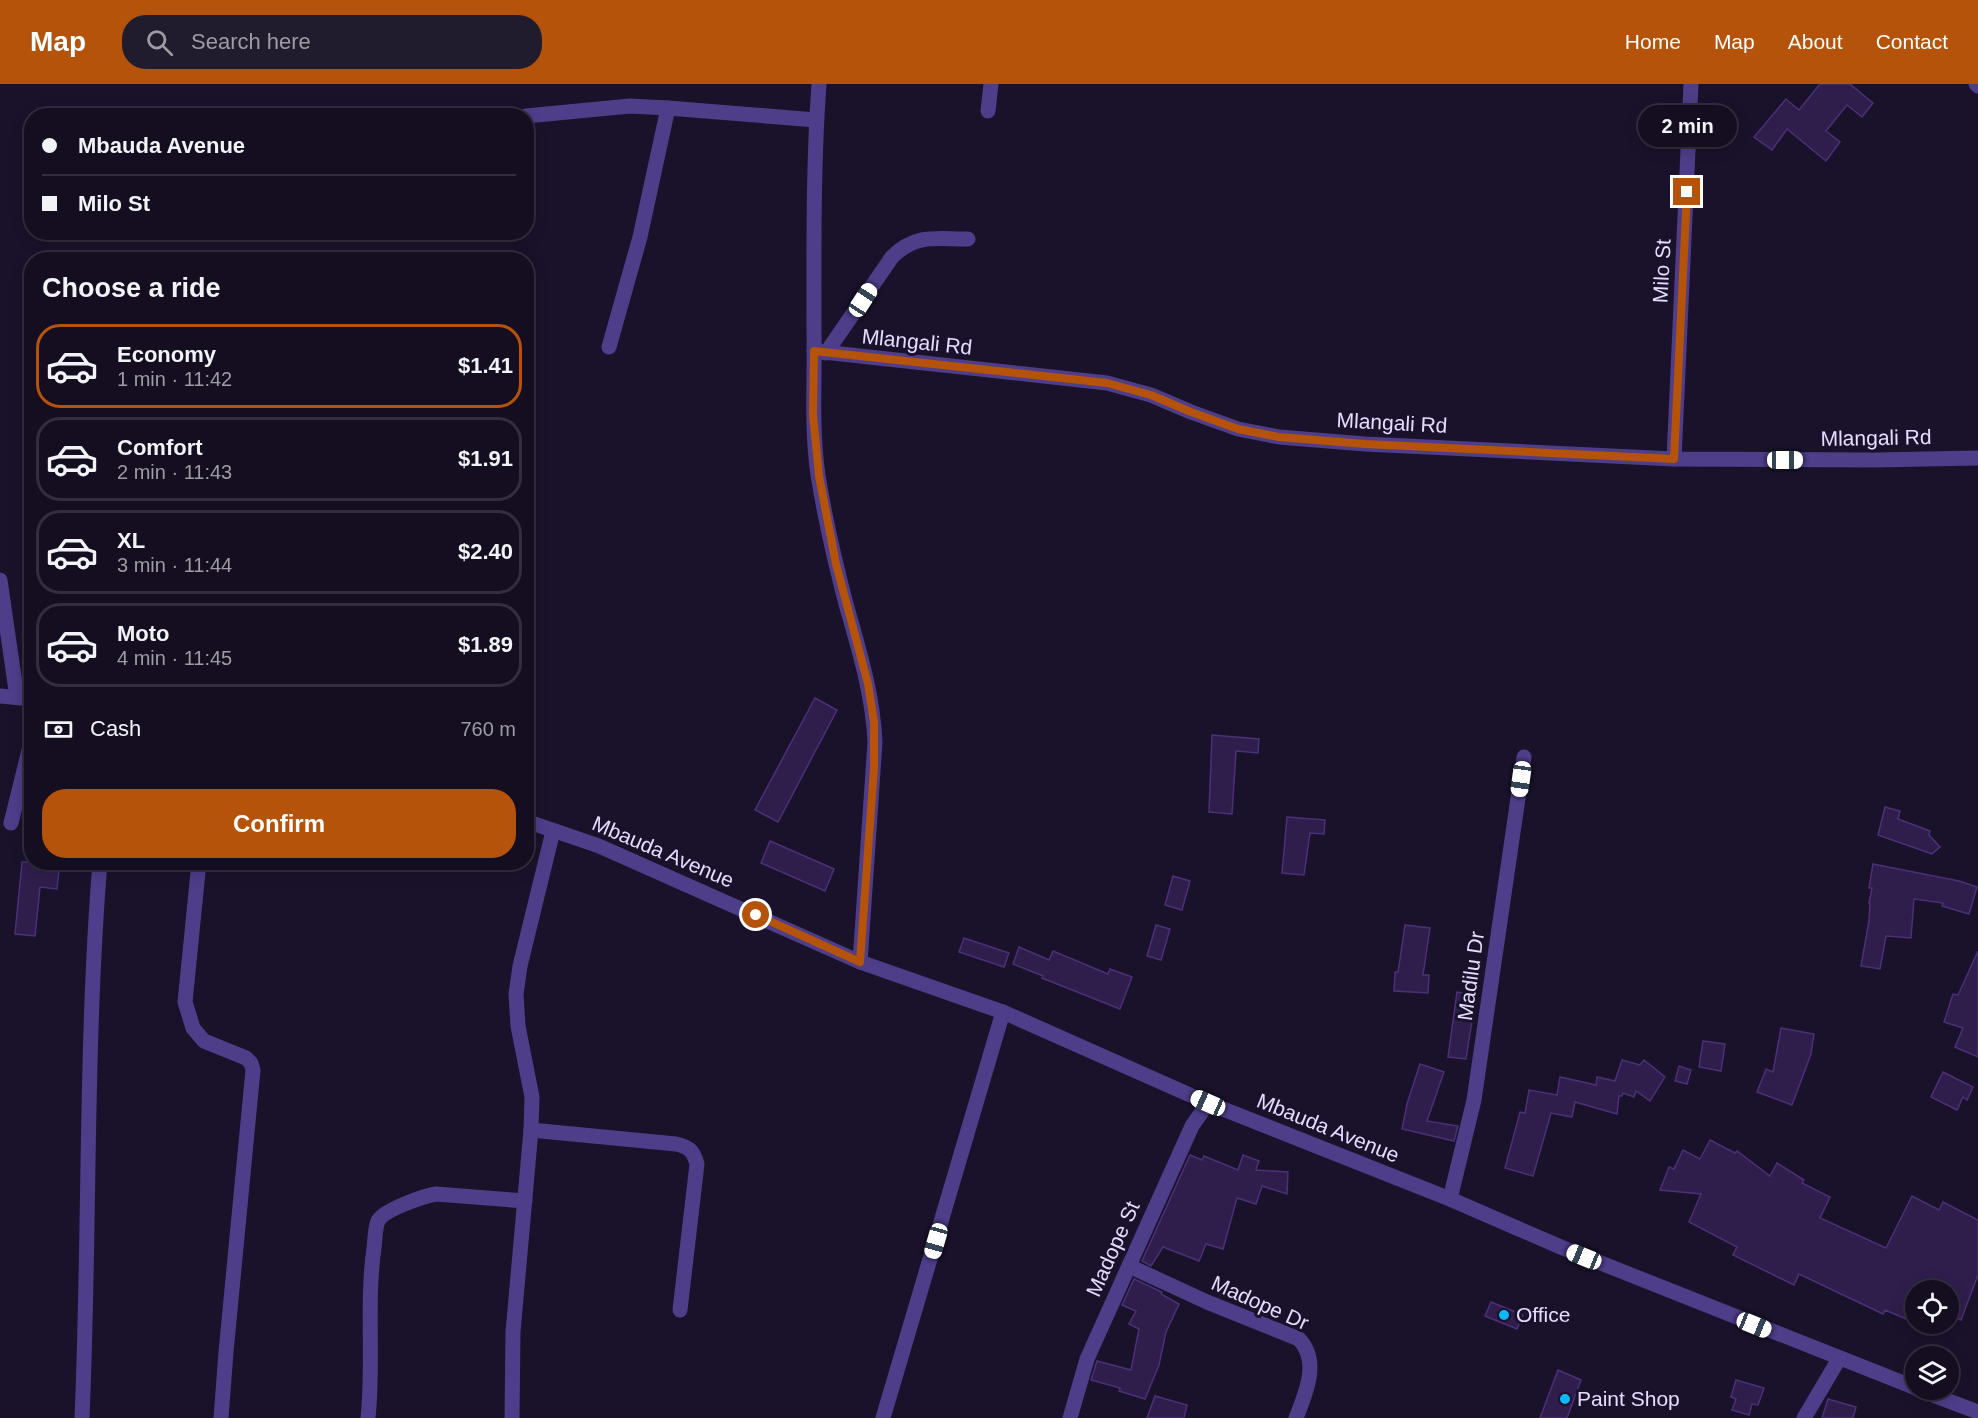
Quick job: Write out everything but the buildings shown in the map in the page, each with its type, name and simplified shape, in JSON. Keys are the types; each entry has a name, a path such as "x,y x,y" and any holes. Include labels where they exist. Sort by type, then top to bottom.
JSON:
{"street":[{"path":"819,84 816,120 820,352 813,415 819,476 836,564 868,684 874,722 874,768 860,962"},
{"path":"988,111 991,84"},
{"name":"Milo St","path":"1674,459 1691,84"},
{"path":"534,115 630,106 816,120"},
{"path":"609,347 640,237 668,108"},
{"path":"820,352 902,247 921,238 968,239"},
{"name":"Mlangali Rd","path":"820,352 1107,383 1151,395 1238,429 1279,437 1365,444 1674,459 1978,458"},
{"path":"0,580 24,698 0,696"},
{"name":"Madilu Dr","path":"1450,1199 1474,1100 1524,757"},
{"path":"11,823 24,770"},
{"name":"Mbauda Avenue","path":"534,824 598,846 860,962 1003,1012 1208,1103 1905,1385"},
{"path":"512,1418 513,1332 532,1097 518,1026 516,994 520,966 553,831"},
{"path":"82,1418 92,987 99,870"},
{"path":"198,870 185,1002 193,1028 204,1041 246,1058 253,1070 221,1418"},
{"path":"883,1418 1003,1012"},
{"name":"Madope St","path":"1070,1418 1087,1359 1192,1126 1208,1103"},
{"path":"531,1130 676,1144 689,1148 697,1164 680,1310"},
{"path":"368,1418 372,1363 369,1281 378,1221 385,1214 436,1194 525,1201"},
{"name":"Madope Dr","path":"1129,1266 1207,1302 1299,1339 1307,1348 1312,1362 1303,1401 1296,1418"},
{"path":"1804,1418 1839,1359"},
{"name":"Mbauda Avenue","path":"1944,1400 1978,1413"}],"place":[{"name":"Office","path":"1504,1315"},
{"name":"Paint Shop","path":"1565,1399"}],"route":[{"path":"756,915 860,962 874,768 874,722 868,684 836,564 819,476 813,415 814,351 1107,383 1151,395 1238,429 1279,437 1365,444 1674,459 1687,192"}]}
